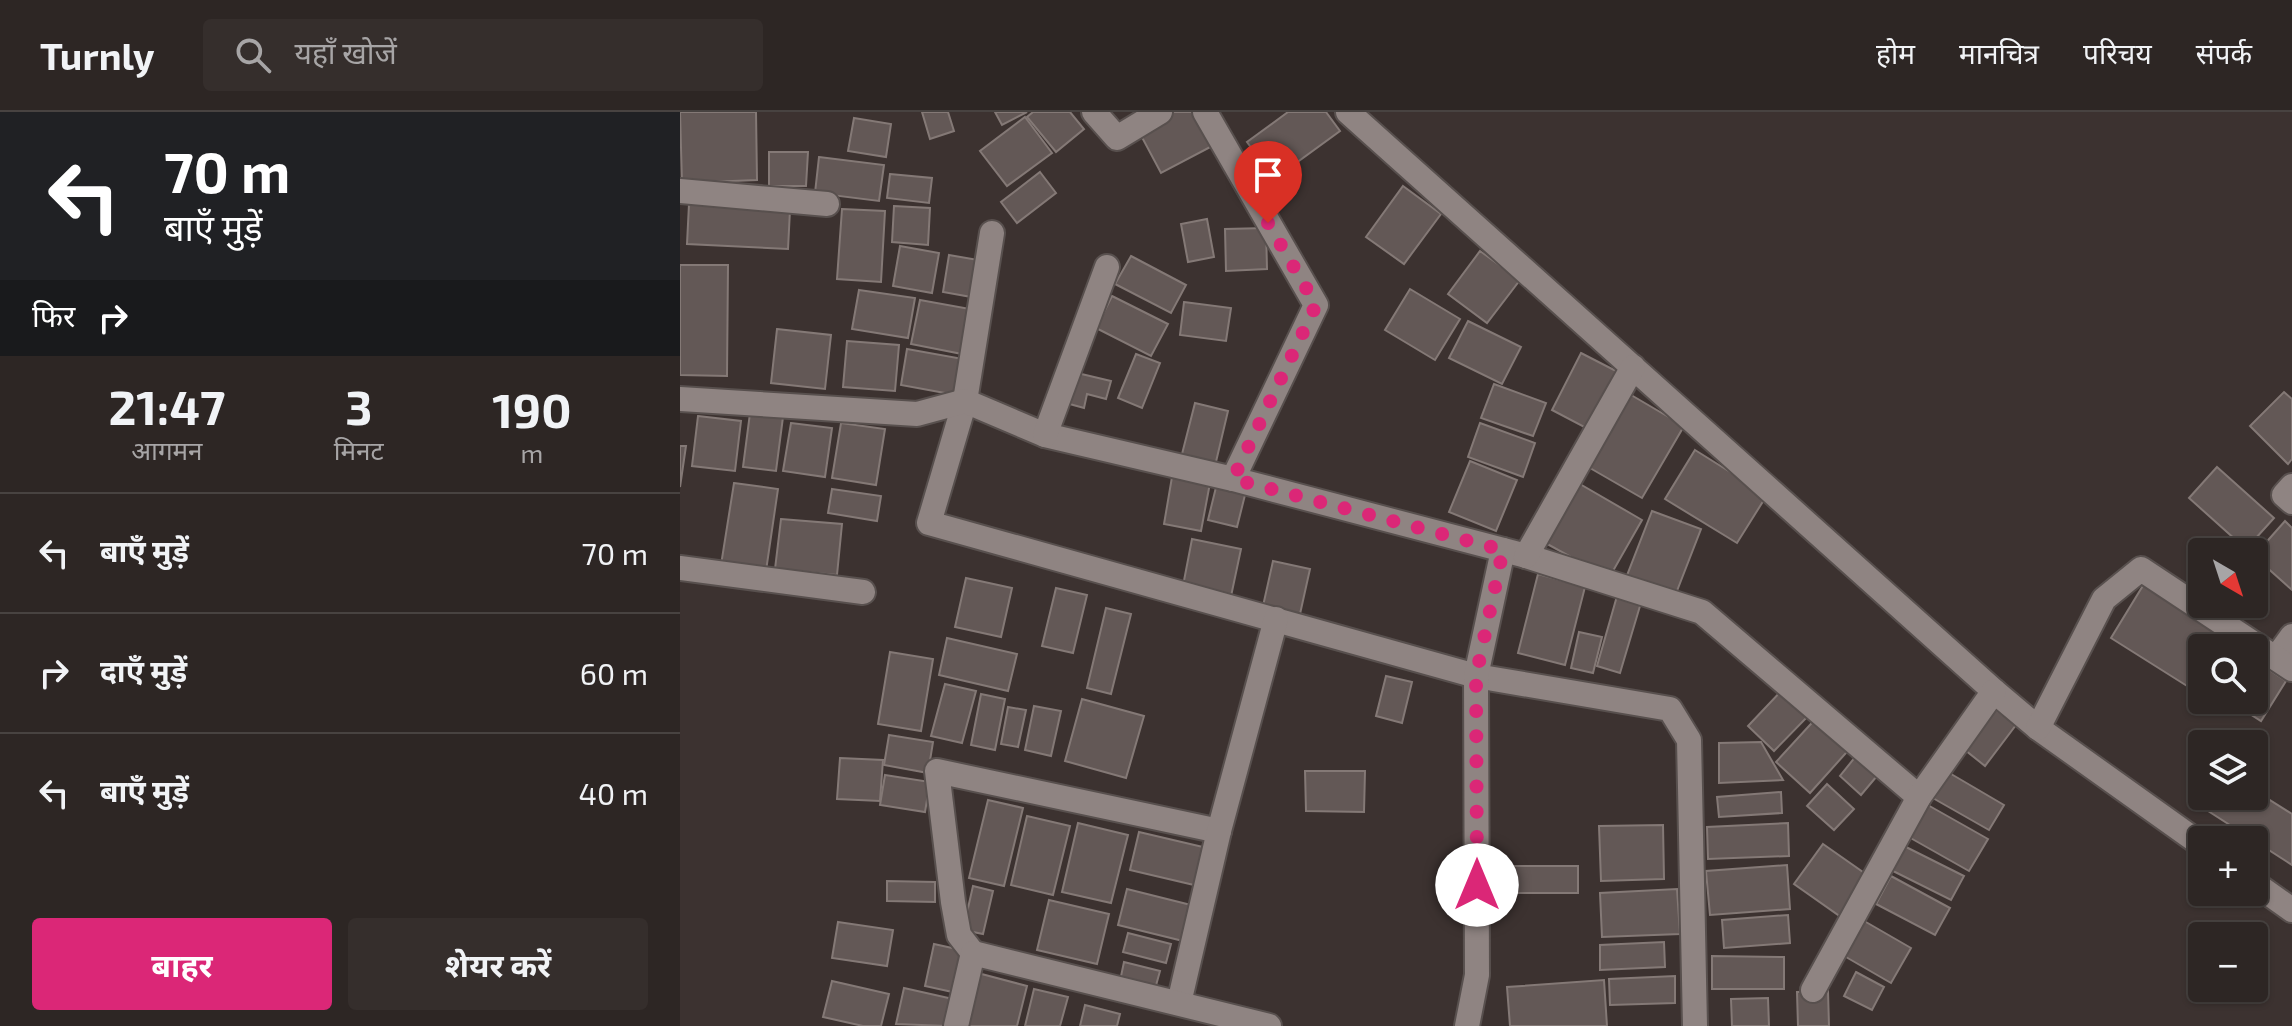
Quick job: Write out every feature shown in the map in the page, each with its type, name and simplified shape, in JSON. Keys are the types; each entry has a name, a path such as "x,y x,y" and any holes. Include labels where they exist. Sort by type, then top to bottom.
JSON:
{"street":[{"path":"1094,112 1117,138 1160,112"},
{"path":"1205,112 1316,305 1233,479"},
{"path":"1348,112 1994,691 2038,728 2188,835"},
{"path":"680,191 827,204"},
{"path":"992,233 965,401 929,523 1476,676 1670,709 1689,740 1695,1026"},
{"path":"1045,435 1107,267"},
{"path":"1467,1026 1477,975 1476,676 1514,553 1633,367"},
{"path":"680,399 917,414 965,401 1045,435 1233,479 1514,553 1702,612 1919,797"},
{"path":"2292,486 2284,495 2292,502"},
{"path":"680,568 863,592"},
{"path":"2038,728 2104,599 2141,569 2284,664 2292,636"},
{"path":"1179,1003 1219,831 1276,619"},
{"path":"1813,990 1919,797 1994,691"},
{"path":"1219,831 937,771 959,935 973,953 1269,1026"},
{"path":"2268,893 2292,910"},
{"path":"956,1026 973,953"}],"building":[{"path":"680,112 756,112 757,180 682,183"},
{"path":"922,112 948,112 954,131 930,139"},
{"path":"995,112 1027,112 1002,125"},
{"path":"1033,112 1070,112 1084,129 1056,152 1027,117"},
{"path":"1167,112 1198,112 1216,144 1161,173 1137,128"},
{"path":"1288,112 1326,112 1340,131 1274,179 1247,142"},
{"path":"1025,117 1052,153 1007,186 980,151"},
{"path":"854,118 891,124 886,157 848,151"},
{"path":"769,152 808,152 806,186 769,186"},
{"path":"819,157 884,165 879,201 815,193"},
{"path":"1040,172 1056,193 1017,223 1001,202"},
{"path":"890,174 932,178 929,203 887,198"},
{"path":"1403,186 1441,214 1404,264 1366,237"},
{"path":"689,204 790,210 788,249 687,244"},
{"path":"894,206 930,208 928,245 892,242"},
{"path":"842,209 885,211 881,282 837,279"},
{"path":"1207,219 1214,257 1188,262 1181,224"},
{"path":"1266,228 1267,269 1226,271 1225,229"},
{"path":"900,246 939,253 932,293 893,286"},
{"path":"1480,251 1520,280 1487,323 1448,294"},
{"path":"949,255 984,261 977,298 943,292"},
{"path":"1131,256 1186,285 1171,313 1115,284"},
{"path":"680,265 728,265 727,376 680,375"},
{"path":"1410,289 1460,319 1435,360 1385,330"},
{"path":"859,290 915,298 908,338 852,329"},
{"path":"1112,296 1168,324 1151,356 1096,328"},
{"path":"920,300 970,309 962,354 911,344"},
{"path":"1184,302 1231,308 1226,341 1180,335"},
{"path":"1468,321 1521,347 1502,384 1449,358"},
{"path":"777,329 831,335 825,389 771,383"},
{"path":"847,341 899,345 895,391 843,387"},
{"path":"907,349 963,359 956,395 901,385"},
{"path":"1581,353 1618,372 1588,429 1552,410"},
{"path":"1136,354 1160,363 1142,408 1118,398"},
{"path":"1073,372 1111,381 1106,399 1087,394 1084,408 1066,403"},
{"path":"1494,384 1546,403 1533,436 1481,418"},
{"path":"1626,392 1684,426 1642,498 1583,464"},
{"path":"2284,392 2292,399 2292,459 2288,464 2250,426"},
{"path":"1195,403 1228,411 1215,466 1181,458"},
{"path":"750,413 783,417 776,471 743,467"},
{"path":"698,416 741,421 735,471 692,466"},
{"path":"791,423 832,428 825,477 783,471"},
{"path":"841,423 885,429 876,485 832,478"},
{"path":"1480,423 1535,443 1523,477 1468,457"},
{"path":"680,446 686,446 680,487"},
{"path":"1695,450 1767,495 1737,543 1665,499"},
{"path":"1470,461 1517,480 1496,531 1449,512"},
{"path":"2217,467 2274,518 2256,538 2234,538 2189,498"},
{"path":"1172,477 1210,483 1201,531 1164,524"},
{"path":"1218,479 1247,487 1237,527 1208,520"},
{"path":"1573,480 1642,520 1609,578 1540,540"},
{"path":"734,483 778,489 766,571 721,565"},
{"path":"832,489 881,496 877,521 828,513"},
{"path":"1652,511 1701,529 1675,596 1626,578"},
{"path":"781,519 842,524 837,575 775,569"},
{"path":"2285,521 2292,528 2292,590 2268,569 2268,540"},
{"path":"1192,539 1241,549 1230,601 1182,591"},
{"path":"1273,561 1310,569 1300,614 1263,606"},
{"path":"1538,574 1585,587 1565,665 1518,653"},
{"path":"966,578 1012,588 1001,637 955,627"},
{"path":"2144,584 2188,612 2188,618 2198,618 2223,634 2188,634 2188,687 2111,638"},
{"path":"1056,588 1087,595 1073,653 1042,646"},
{"path":"1619,589 1643,596 1620,673 1597,666"},
{"path":"1106,608 1131,614 1111,694 1087,688"},
{"path":"1579,632 1602,637 1593,673 1571,668"},
{"path":"947,638 1017,654 1008,691 939,675"},
{"path":"890,652 933,659 921,731 878,724"},
{"path":"2268,669 2286,681 2268,710"},
{"path":"1386,676 1412,682 1402,723 1376,716"},
{"path":"945,684 976,691 962,743 931,736"},
{"path":"1786,686 1812,712 1774,751 1748,726"},
{"path":"981,694 1005,699 995,750 971,745"},
{"path":"1082,699 1144,716 1126,778 1065,761"},
{"path":"1034,706 1061,711 1051,756 1025,750"},
{"path":"1991,706 2016,725 1985,766 1960,746"},
{"path":"1008,707 1026,710 1018,747 1001,744"},
{"path":"1820,714 1854,744 1810,793 1776,762"},
{"path":"2250,714 2265,714 2261,721"},
{"path":"889,735 933,742 928,773 884,765"},
{"path":"1761,742 1783,780 1719,783 1719,743"},
{"path":"1860,751 1882,770 1861,795 1840,776"},
{"path":"840,758 883,760 880,801 837,799"},
{"path":"1305,771 1365,771 1364,812 1306,811"},
{"path":"1946,771 2004,805 1989,830 1931,797"},
{"path":"885,775 930,782 925,812 880,805"},
{"path":"1827,784 1854,809 1834,830 1807,806"},
{"path":"1781,792 1782,813 1719,817 1717,797"},
{"path":"2268,799 2292,814 2292,865 2268,850 2268,826 2231,826 2207,810 2268,810"},
{"path":"988,800 1023,808 1004,886 969,878"},
{"path":"1926,804 1988,839 1969,871 1907,836"},
{"path":"1027,816 1070,826 1053,895 1011,885"},
{"path":"1078,823 1128,835 1111,903 1062,892"},
{"path":"1788,823 1789,856 1708,859 1707,827"},
{"path":"1663,825 1664,879 1601,881 1599,826"},
{"path":"1139,832 1203,847 1194,885 1130,870"},
{"path":"1823,844 1870,877 1841,917 1794,884"},
{"path":"1904,846 1964,876 1951,900 1891,870"},
{"path":"1787,865 1790,909 1710,915 1706,871"},
{"path":"1508,866 1578,866 1578,893 1508,893"},
{"path":"1891,876 1950,908 1935,935 1876,904"},
{"path":"887,881 935,882 935,902 887,901"},
{"path":"973,886 993,891 983,934 963,930"},
{"path":"1127,889 1191,905 1183,941 1118,925"},
{"path":"1677,889 1680,934 1602,937 1600,893"},
{"path":"1049,900 1109,914 1097,964 1037,950"},
{"path":"1788,915 1790,943 1724,948 1722,920"},
{"path":"1859,918 1911,948 1891,983 1839,953"},
{"path":"838,922 893,930 887,966 832,958"},
{"path":"1128,933 1171,944 1166,963 1123,952"},
{"path":"1664,942 1665,967 1600,970 1600,945"},
{"path":"934,944 966,951 957,993 925,986"},
{"path":"1712,956 1784,957 1784,989 1712,989"},
{"path":"1124,962 1160,971 1155,989 1120,981"},
{"path":"974,972 1027,986 1017,1026 960,1026"},
{"path":"1856,972 1884,987 1872,1010 1844,996"},
{"path":"1675,976 1675,1003 1610,1005 1609,979"},
{"path":"1604,980 1607,1026 1510,1026 1507,987"},
{"path":"832,981 889,994 881,1026 863,1026 823,1017"},
{"path":"904,988 953,999 947,1026 896,1024"},
{"path":"1034,989 1068,997 1060,1026 1025,1026"},
{"path":"1828,991 1829,1026 1798,1026 1797,992"},
{"path":"1768,998 1769,1026 1732,1026 1731,999"},
{"path":"1085,1005 1120,1014 1117,1026 1080,1026"}],"route":[{"path":"1268,223 1316,305 1233,479 1503,550 1476,676 1477,885"}]}
